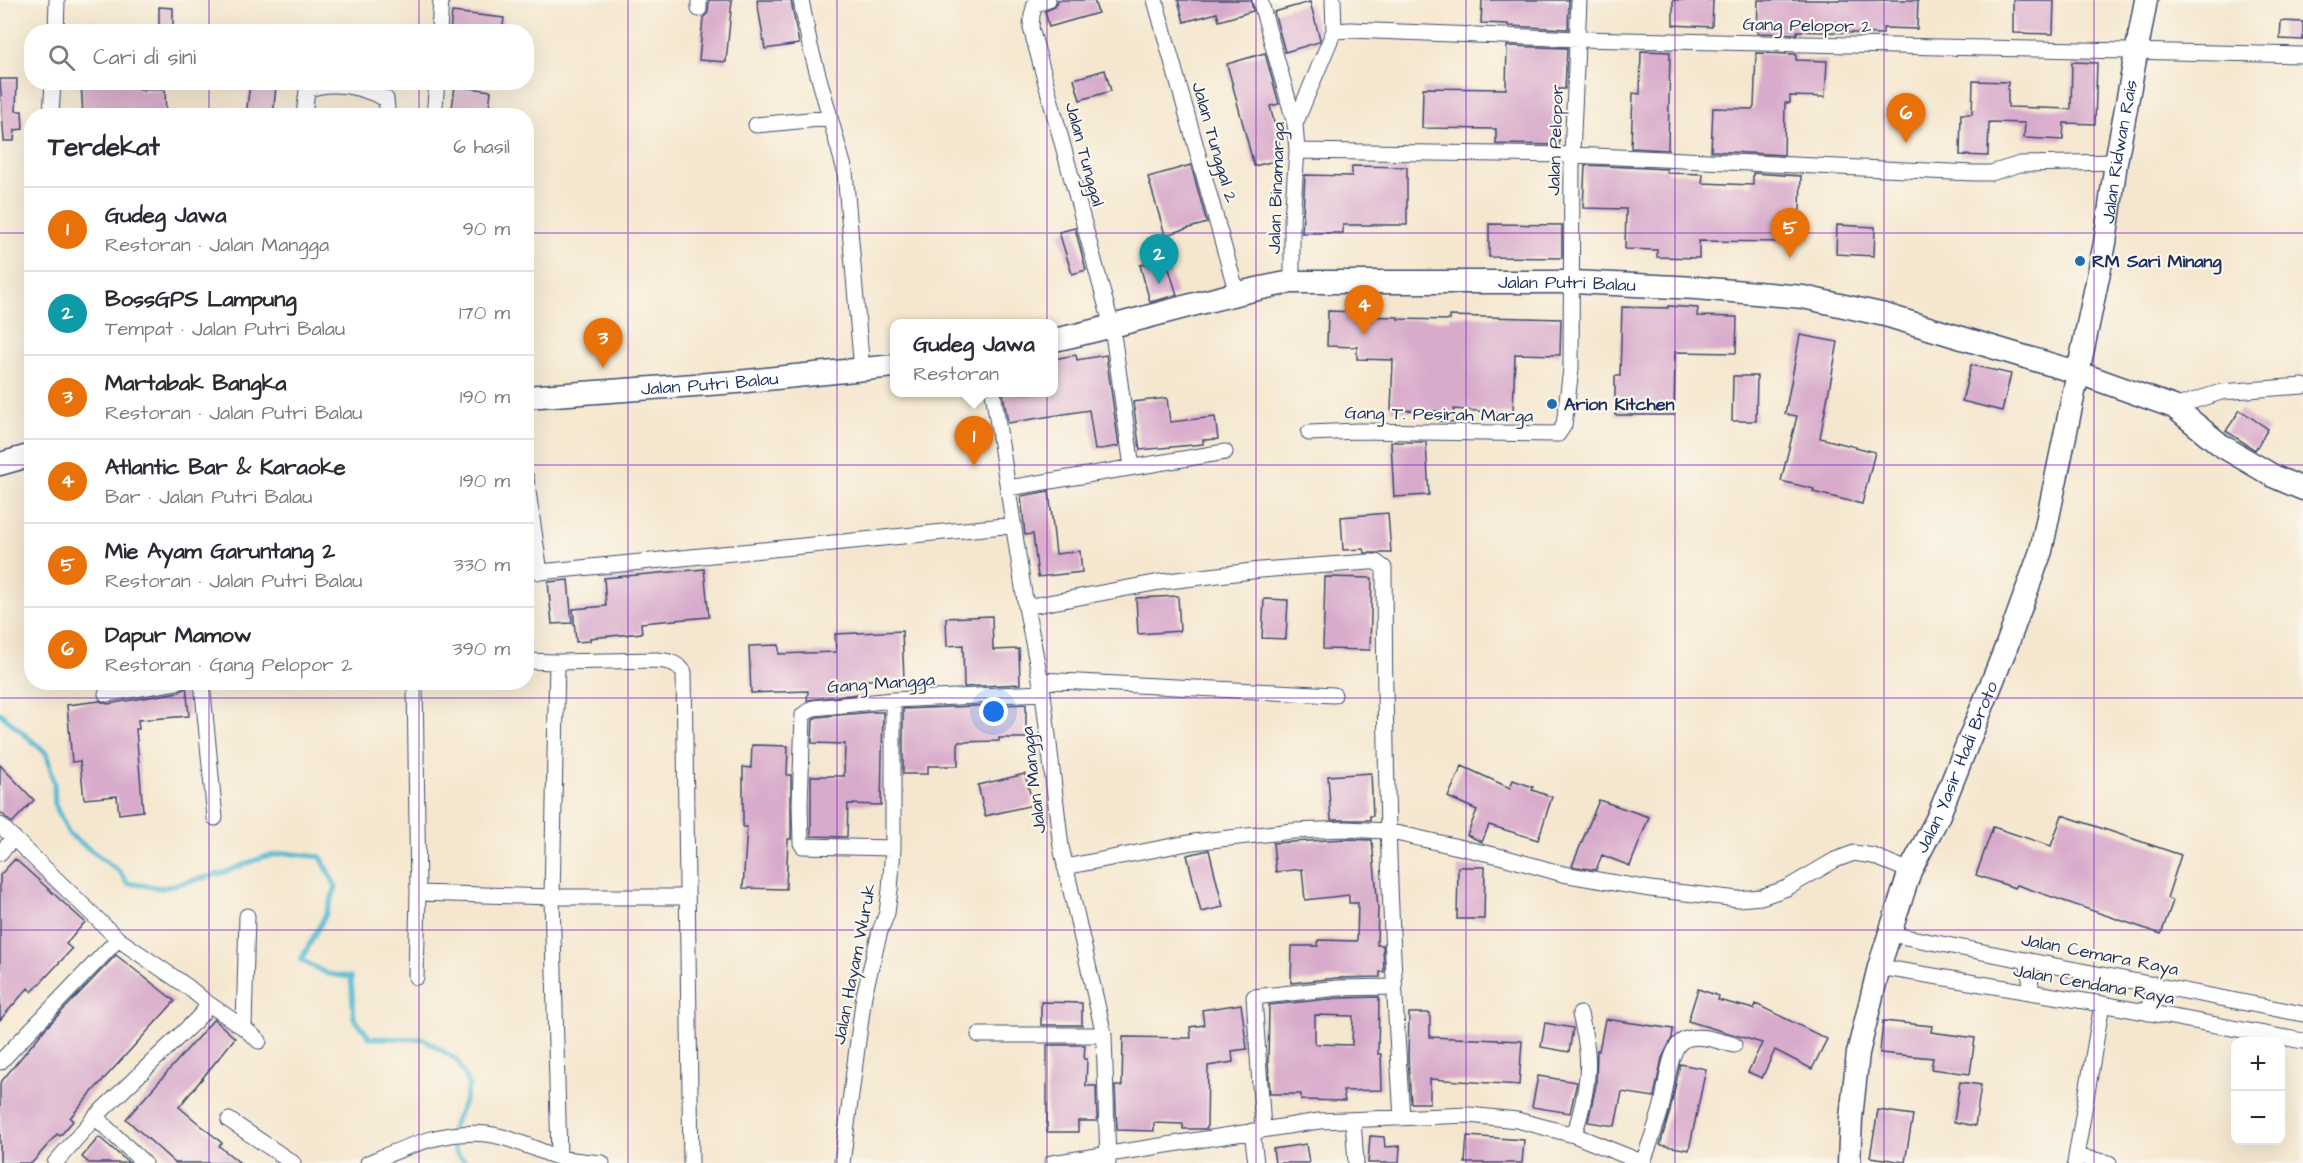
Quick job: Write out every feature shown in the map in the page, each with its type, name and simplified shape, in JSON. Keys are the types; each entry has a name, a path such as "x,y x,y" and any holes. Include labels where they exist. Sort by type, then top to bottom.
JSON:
{"main road":[{"name":"Jalan Ridwan Rais","path":"2079,373 2105,243 2115,162 2146,0"},
{"name":"Jalan Putri Balau","path":"1058,339 1292,282 1573,282 1697,288 1803,297 1885,315 2079,373 2174,407 2222,446 2275,477 2303,489"},
{"name":"Jalan Putri Balau","path":"534,396 862,371 890,367"},
{"name":"Jalan Yasir Hadi Broto","path":"1849,1163 1858,1053 1879,967 1910,872 1938,817 2003,655 2041,551 2079,373"},
{"path":"0,464 24,457"}],"street":[{"path":"56,24 57,0"},
{"path":"440,24 441,0"},
{"path":"801,0 810,46 845,171 862,371"},
{"name":"Jalan Tunggal","path":"1048,0 1035,4 1031,28 1112,327"},
{"name":"Jalan Tunggal 2","path":"1155,0 1237,294"},
{"path":"1260,0 1295,124"},
{"path":"1333,0 1334,31"},
{"name":"Jalan Pelopor","path":"1573,282 1572,155 1579,0"},
{"name":"Jalan Binamarga","path":"1292,282 1292,219 1297,150 1295,124 1334,31"},
{"name":"Gang Pelopor 2","path":"1334,31 1578,39 2303,55"},
{"path":"51,108 53,90"},
{"path":"305,108 307,90"},
{"path":"367,90 386,99 387,108"},
{"path":"435,108 436,90"},
{"path":"756,125 830,117"},
{"path":"1297,150 1572,155 1974,173 1991,173 2020,164 2115,162"},
{"name":"Gang T. Pesirah Marga","path":"1309,433 1358,431 1558,434 1564,425 1568,401 1573,282"},
{"path":"1112,327 1132,467"},
{"path":"2174,407 2221,392 2303,386"},
{"name":"Jalan Mangga","path":"994,397 1026,607 1041,687 1061,847 1104,1035 1108,1159"},
{"path":"1008,488 1225,452"},
{"path":"534,532 540,572 1014,525"},
{"path":"1026,607 1182,579 1260,570 1376,562 1384,568 1387,831 1393,987 1402,1118"},
{"path":"534,661 668,660 678,665 684,672 691,1163"},
{"path":"557,662 552,897 559,1157"},
{"name":"Gang Mangga","path":"893,848 803,846 800,840 801,736 803,715 807,710 1041,687 1334,695"},
{"path":"106,694 130,690"},
{"path":"203,690 215,818"},
{"path":"416,690 418,893 416,977"},
{"name":"Jalan Hayam Wuruk","path":"842,1163 864,995 880,930 887,913 893,848 893,700"},
{"path":"0,825 118,939 188,987 259,1041"},
{"path":"1065,867 1193,842 1293,831 1346,829 1387,831 1503,857 1563,874 1650,889 1738,899 1761,897 1787,888 1835,860 1854,853 1873,856 1910,872"},
{"path":"0,853 14,838"},
{"path":"418,893 552,897 686,897"},
{"path":"244,1028 247,916"},
{"name":"Jalan Cemara Raya","path":"1890,934 2303,1014"},
{"path":"0,1062 118,939"},
{"path":"2027,960 2032,992"},
{"name":"Jalan Cendana Raya","path":"1879,967 2102,1004 2303,1041"},
{"path":"2148,1013 2154,984"},
{"path":"1256,1163 1258,1130 1254,998 1338,988 1393,987"},
{"path":"55,1163 95,1117 197,1019 205,1010 207,1002"},
{"path":"2102,1004 2075,1159 2109,1163"},
{"path":"1574,1135 1581,1114 1587,1069 1587,1052 1581,1014"},
{"path":"979,1035 1104,1035"},
{"path":"1052,1163 1108,1159 1258,1130 1318,1121 1469,1115 1517,1120 1574,1135 1643,1163 1662,1108 1672,1059 1678,1043 1686,1038 1697,1037 1734,1045"},
{"path":"95,1117 144,1163"},
{"path":"229,1120 293,1163"},
{"path":"1353,1120 1356,1163"},
{"path":"368,1163 443,1135 461,1133 488,1134 559,1157 602,1163"}],"building":[{"path":"709,0 732,0 726,62 699,60 703,18 708,13"},
{"path":"757,0 791,0 799,44 765,49"},
{"path":"1058,0 1094,0 1098,13 1049,27 1045,11 1055,7"},
{"path":"1178,0 1251,0 1253,11 1219,21 1217,13 1184,22"},
{"path":"1482,0 1569,0 1568,29 1481,23"},
{"path":"1673,0 1713,0 1712,27 1673,25"},
{"path":"1758,0 1918,0 1917,29 1883,28 1883,34 1797,31 1797,34 1757,33"},
{"path":"2013,0 2054,0 2053,34 2013,33"},
{"path":"1310,2 1319,42 1285,52 1274,12"},
{"path":"159,7 173,8 173,24 159,24"},
{"path":"452,12 504,18 503,24 451,24"},
{"path":"2281,21 2303,22 2303,40 2280,39"},
{"path":"1507,46 1567,48 1565,89 1558,89 1559,145 1496,144 1496,129 1422,128 1423,88 1506,89"},
{"path":"1641,51 1670,52 1668,150 1631,148 1633,93 1640,94"},
{"path":"1265,53 1279,104 1270,106 1283,159 1254,166 1227,64"},
{"path":"1756,53 1796,54 1796,60 1827,61 1825,97 1790,96 1790,103 1785,103 1784,155 1711,151 1713,108 1752,109 1754,107"},
{"path":"2072,62 2097,63 2095,124 2064,123 2063,140 2024,138 2025,123 1989,122 1988,156 1960,155 1961,114 1972,114 1973,81 2008,82 2008,107 2071,109"},
{"path":"1105,70 1111,91 1080,100 1074,79"},
{"path":"0,79 17,79 16,111 22,111 23,129 15,130 14,141 4,141"},
{"path":"81,90 165,90 166,108 83,108"},
{"path":"249,90 276,90 274,108 247,108"},
{"path":"454,90 491,91 489,108 452,108"},
{"path":"1191,165 1207,223 1165,235 1148,177"},
{"path":"1585,165 1667,169 1667,173 1703,174 1702,183 1753,185 1753,173 1801,176 1799,242 1699,241 1699,258 1657,257 1657,250 1625,249 1626,209 1583,208"},
{"path":"1352,166 1407,167 1407,225 1343,225 1343,233 1302,233 1305,175 1352,176"},
{"path":"1489,224 1562,225 1562,258 1489,257"},
{"path":"1837,225 1875,227 1874,256 1836,254"},
{"path":"1075,228 1086,270 1072,274 1059,232"},
{"path":"1166,259 1177,295 1150,302 1140,265"},
{"path":"1668,306 1698,308 1697,316 1737,317 1736,353 1675,352 1674,415 1615,415 1615,376 1620,376 1622,307 1668,308"},
{"path":"1328,311 1356,312 1356,316 1398,317 1398,319 1450,320 1450,316 1561,319 1560,355 1515,354 1513,414 1454,409 1454,422 1436,421 1437,411 1391,410 1393,360 1357,359 1357,347 1327,346"},
{"path":"1800,335 1838,342 1820,438 1875,452 1862,504 1813,492 1814,489 1781,481 1797,416 1785,414"},
{"path":"1076,355 1077,360 1106,355 1119,446 1095,450 1089,410 1008,423 1004,397 1058,397 1058,358"},
{"path":"1971,365 2011,374 2002,411 1962,401"},
{"path":"1733,376 1757,376 1756,421 1732,421"},
{"path":"1167,398 1170,422 1215,417 1218,439 1203,440 1203,444 1140,450 1133,402"},
{"path":"2240,410 2268,429 2255,450 2226,431"},
{"path":"1391,442 1426,442 1429,495 1394,497"},
{"path":"1049,491 1056,554 1080,551 1082,572 1038,577 1033,534 1025,535 1021,496"},
{"path":"1388,513 1391,553 1365,553 1364,549 1343,550 1341,517"},
{"path":"704,569 709,617 641,623 642,633 590,638 590,641 576,642 573,609 606,606 604,578"},
{"path":"1325,577 1372,578 1370,650 1323,649"},
{"path":"568,580 572,623 552,624 548,582"},
{"path":"1178,596 1180,631 1138,634 1136,598"},
{"path":"1264,599 1288,600 1286,639 1262,638"},
{"path":"992,616 993,650 1019,649 1020,684 964,687 963,645 947,646 946,618"},
{"path":"902,631 904,679 866,680 866,693 807,700 808,691 751,693 749,646 779,645 779,654 836,652 835,634"},
{"path":"187,690 189,716 138,720 139,729 136,729 143,811 119,814 117,796 84,799 80,761 72,762 67,705 100,701 108,704"},
{"path":"1026,704 1026,738 958,742 958,766 928,766 928,774 903,774 903,709"},
{"path":"883,712 881,805 848,804 847,837 811,836 811,776 844,776 845,744 812,743 813,720 817,717"},
{"path":"752,745 788,746 787,775 791,775 791,839 788,839 786,889 743,888 747,827 743,827 743,767 751,768"},
{"path":"0,765 34,800 12,823 0,812"},
{"path":"1462,766 1510,788 1513,780 1552,797 1538,840 1489,825 1482,842 1467,835 1477,810 1448,797"},
{"path":"1371,773 1373,816 1370,816 1370,820 1331,820 1328,776"},
{"path":"1025,774 1033,805 985,816 978,785"},
{"path":"1599,800 1649,817 1630,866 1602,855 1596,870 1572,866"},
{"path":"2062,815 2181,855 2167,898 2173,901 2161,934 2017,885 2015,888 1976,875 1993,827 2051,846"},
{"path":"1372,840 1378,908 1377,945 1383,945 1384,972 1380,972 1380,977 1337,978 1291,983 1292,946 1318,946 1318,940 1357,941 1358,903 1349,903 1349,895 1305,900 1302,869 1276,872 1273,843"},
{"path":"1209,850 1223,907 1201,912 1187,855"},
{"path":"15,859 85,922 66,944 72,949 32,992 28,988 0,1020 0,875"},
{"path":"1458,867 1485,867 1484,919 1457,919"},
{"path":"116,955 175,1001 70,1118 73,1121 60,1136 57,1134 32,1163 0,1163 0,1083 44,1030"},
{"path":"1698,989 1719,996 1718,1000 1754,1009 1756,1004 1827,1039 1812,1069 1775,1050 1762,1078 1748,1072 1762,1043 1688,1021"},
{"path":"1379,997 1378,1054 1381,1054 1382,1090 1343,1091 1345,1101 1301,1100 1301,1094 1270,1094 1269,1005 1339,998","holes":["1315,1015 1353,1016 1352,1045 1315,1044"]},
{"path":"1041,1002 1082,1003 1082,1025 1041,1025"},
{"path":"1241,1004 1247,1049 1232,1051 1233,1062 1208,1066 1207,1129 1183,1129 1183,1124 1154,1123 1154,1131 1117,1130 1115,1086 1122,1086 1123,1037 1191,1038 1190,1027 1204,1025 1202,1010"},
{"path":"1409,1013 1430,1013 1430,1037 1522,1041 1519,1085 1430,1079 1430,1103 1411,1103 1408,1057"},
{"path":"214,1019 235,1038 179,1107 222,1143 219,1146 240,1163 175,1163 126,1119"},
{"path":"1605,1019 1673,1029 1672,1038 1662,1058 1654,1097 1622,1092 1615,1126 1588,1122 1596,1085 1597,1050 1599,1051"},
{"path":"1883,1021 1932,1026 1931,1032 1975,1038 1970,1074 1931,1069 1933,1058 1880,1053"},
{"path":"1545,1023 1573,1028 1569,1052 1541,1047"},
{"path":"1047,1045 1085,1045 1086,1086 1096,1086 1097,1121 1078,1121 1078,1132 1047,1132"},
{"path":"1680,1064 1706,1069 1689,1150 1660,1145"},
{"path":"1538,1076 1577,1082 1570,1113 1532,1107"},
{"path":"1960,1082 1981,1085 1975,1126 1954,1122"},
{"path":"1878,1110 1913,1115 1905,1162 1870,1157"},
{"path":"1370,1136 1384,1137 1385,1147 1400,1146 1399,1163 1368,1163"},
{"path":"1467,1136 1524,1140 1522,1163 1465,1163"},
{"path":"99,1137 129,1163 89,1163 82,1157"},
{"path":"1306,1144 1309,1163 1275,1163 1273,1149"}],"waterway":[{"path":"0,713 47,754 54,783 55,805 69,834 120,872 127,883 162,888 223,873 263,857 286,853 321,857 336,887 325,916 301,960 328,974 351,977 354,1018 370,1038 424,1039 457,1060 469,1085 465,1100 450,1133 455,1152 467,1163"}],"place":[{"name":"Dapur Mamow","path":"1906,143"},
{"name":"Mie Ayam Garuntang 2","path":"1790,258"},
{"name":"RM Sari Minang","path":"2080,261"},
{"name":"BossGPS Lampung","path":"1159,284"},
{"name":"Atlantic Bar & Karaoke","path":"1364,335"},
{"name":"Martabak Bangka","path":"603,368"},
{"name":"Arion Kitchen","path":"1552,404"},
{"name":"Gudeg Jawa","path":"974,466"}]}
